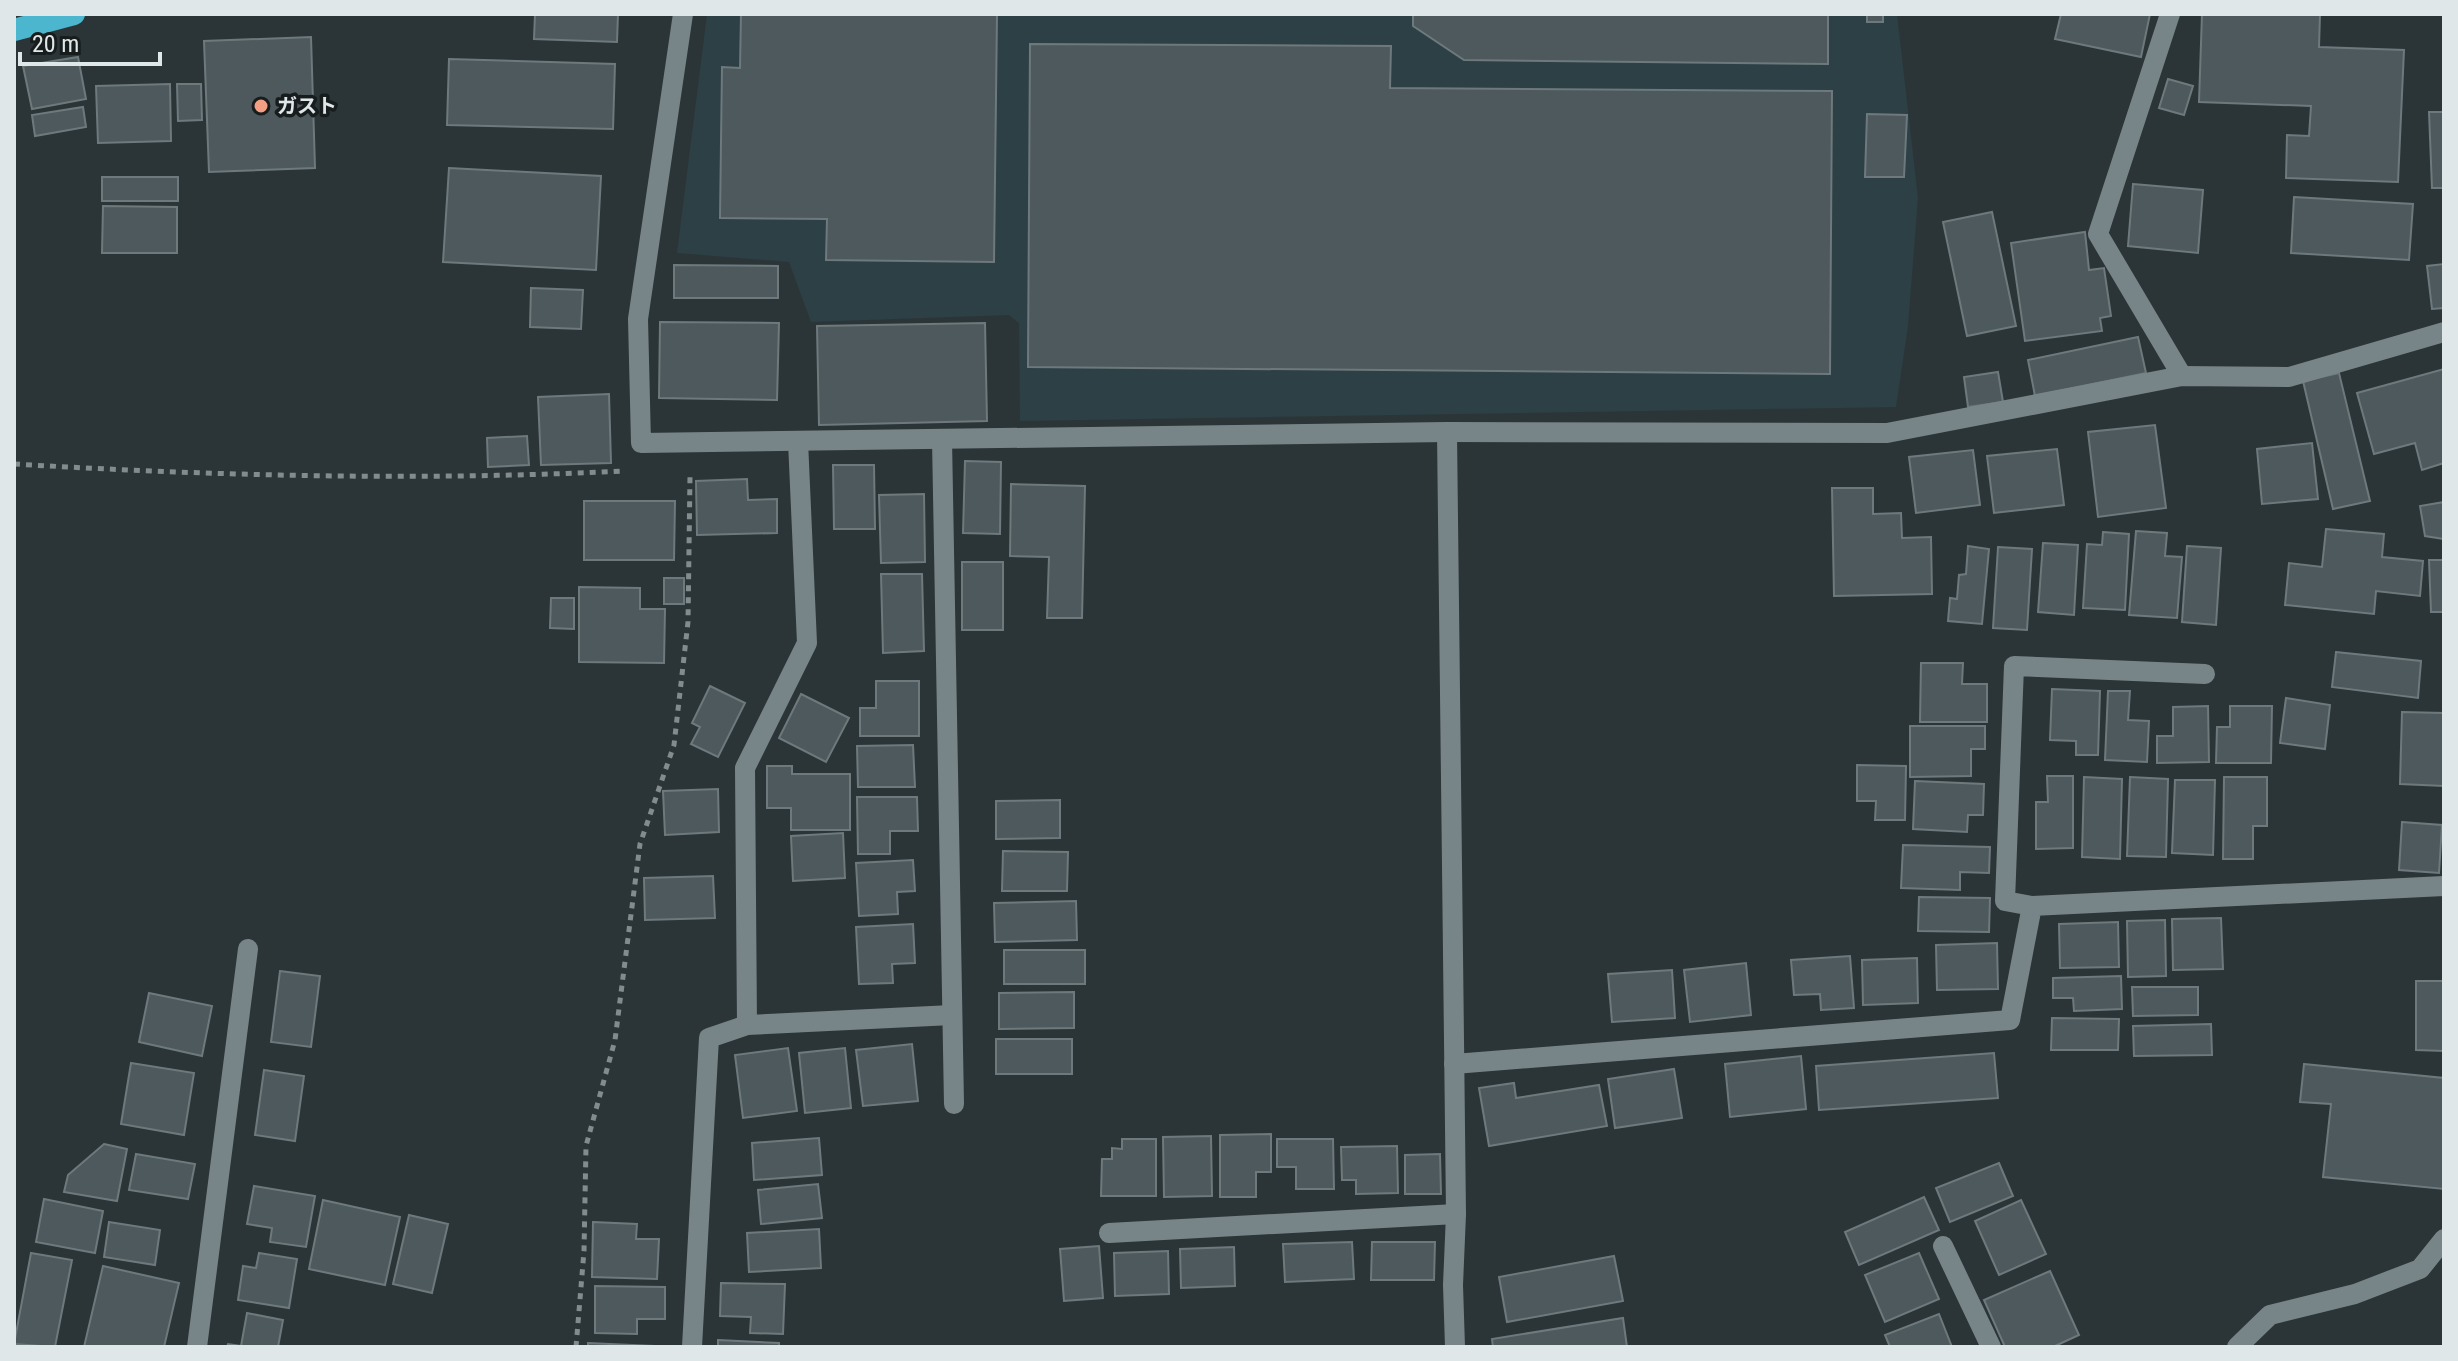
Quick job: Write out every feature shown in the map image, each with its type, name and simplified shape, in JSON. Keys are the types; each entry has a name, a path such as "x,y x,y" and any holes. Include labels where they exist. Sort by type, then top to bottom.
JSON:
{"highway":[{"path":"14,30 74,14"}],"street":[{"path":"683,14 638,319 641,443 1447,432 1887,433 2182,376 2289,377 2444,332"},
{"path":"2170,14 2098,234 2182,376"},
{"path":"1447,432 1455,1347"},
{"path":"942,439 954,1104"},
{"path":"747,1025 745,768 807,643 798,441"},
{"path":"2205,674 2014,666 2005,901 2032,906 2444,886"},
{"path":"1454,1064 2010,1020 2032,906"},
{"path":"197,1347 248,949"},
{"path":"692,1347 709,1038 747,1025 952,1015"},
{"path":"1109,1233 1456,1214"},
{"path":"2237,1347 2270,1315 2355,1294 2420,1269 2444,1239"},
{"path":"1943,1246 1991,1347"}],"path":[{"path":"14,464 175,474 356,477 623,471 641,443"},
{"path":"576,1347 584,1251 586,1146 615,1040 640,844 674,745 688,622 690,443"}],"shaded area":[{"path":"707,14 1897,14 1918,198 1908,326 1896,407 1020,421 1019,323 1009,315 811,322 789,262 677,253"}],"building":[{"path":"535,14 618,14 617,42 534,39"},
{"path":"741,14 997,14 994,262 826,260 827,219 720,218 722,67 740,68"},
{"path":"1413,14 1828,14 1828,64 1464,60 1413,26"},
{"path":"1867,14 1883,14 1883,22 1867,22"},
{"path":"2061,14 2150,14 2141,57 2055,39"},
{"path":"2202,14 2320,14 2319,47 2404,50 2398,182 2286,178 2287,135 2309,136 2311,106 2199,102"},
{"path":"311,37 315,168 209,172 204,41"},
{"path":"1030,44 1391,46 1390,88 1832,91 1830,374 1028,367"},
{"path":"78,57 86,99 32,109 23,66"},
{"path":"449,59 615,64 613,129 447,125"},
{"path":"2168,79 2193,86 2184,115 2159,108"},
{"path":"170,84 171,141 98,143 96,86"},
{"path":"177,84 201,84 202,120 178,121"},
{"path":"83,107 86,127 35,136 32,115"},
{"path":"2429,112 2444,112 2444,188 2432,188"},
{"path":"1867,114 1907,115 1904,177 1865,177"},
{"path":"449,168 601,176 596,270 443,262"},
{"path":"102,177 178,177 178,201 102,201"},
{"path":"2133,184 2203,190 2198,253 2128,246"},
{"path":"2294,197 2413,204 2409,260 2291,253"},
{"path":"103,206 177,207 177,253 102,253"},
{"path":"1992,212 2016,326 1967,336 1943,222"},
{"path":"2085,232 2089,270 2104,268 2111,316 2100,318 2102,331 2025,341 2011,243"},
{"path":"2444,264 2444,308 2432,309 2427,266"},
{"path":"674,265 778,266 778,298 674,298"},
{"path":"531,288 583,290 581,329 530,327"},
{"path":"660,322 779,323 777,400 659,398"},
{"path":"985,323 987,421 819,425 817,326"},
{"path":"2138,337 2146,373 2035,396 2028,360"},
{"path":"2444,369 2444,463 2422,470 2415,443 2374,454 2357,393"},
{"path":"1998,372 2003,402 1968,407 1964,377"},
{"path":"2339,373 2370,501 2333,509 2303,381"},
{"path":"609,394 611,463 541,465 538,397"},
{"path":"2155,425 2166,508 2098,517 2088,432"},
{"path":"527,436 529,465 488,467 487,438"},
{"path":"2312,443 2318,499 2262,504 2257,449"},
{"path":"2057,449 2064,505 1994,513 1987,456"},
{"path":"1973,450 1980,505 1916,513 1909,457"},
{"path":"965,461 1001,462 1000,534 963,533"},
{"path":"833,465 874,465 875,529 834,529"},
{"path":"747,479 748,500 777,499 777,533 697,535 696,481"},
{"path":"1011,484 1085,486 1082,618 1047,618 1049,557 1010,556"},
{"path":"1832,488 1873,488 1873,514 1901,513 1902,538 1931,537 1932,594 1834,596"},
{"path":"924,494 925,562 881,563 879,495"},
{"path":"584,501 675,501 674,560 584,560"},
{"path":"2444,502 2444,539 2425,536 2420,506"},
{"path":"2326,529 2384,534 2382,557 2423,561 2420,596 2376,591 2374,614 2285,605 2289,563 2322,567"},
{"path":"2136,531 2167,533 2165,556 2182,557 2177,618 2129,615"},
{"path":"2103,532 2129,534 2125,610 2083,608 2087,544 2102,545"},
{"path":"2043,543 2078,545 2074,615 2038,612"},
{"path":"1968,546 1989,549 1982,624 1948,621 1950,598 1957,599 1959,575 1966,574"},
{"path":"2187,546 2221,548 2216,625 2182,622"},
{"path":"1998,547 2032,549 2027,630 1993,628"},
{"path":"2429,560 2444,560 2444,612 2431,612"},
{"path":"962,562 1003,562 1003,630 962,630"},
{"path":"881,574 922,574 924,651 883,653"},
{"path":"664,578 684,578 684,604 664,604"},
{"path":"579,587 640,588 640,609 665,609 664,663 579,662"},
{"path":"551,598 574,598 574,629 550,628"},
{"path":"2336,652 2421,661 2418,698 2332,687"},
{"path":"1921,663 1963,663 1962,684 1987,684 1987,722 1920,722"},
{"path":"876,681 919,681 919,736 860,736 860,708 876,708"},
{"path":"710,686 745,703 718,757 691,744 700,727 692,723"},
{"path":"2052,689 2100,691 2098,755 2076,755 2076,741 2050,740"},
{"path":"2108,691 2130,691 2128,720 2149,721 2147,762 2105,760"},
{"path":"801,694 849,718 826,762 779,738"},
{"path":"2286,698 2330,705 2325,749 2280,743"},
{"path":"2208,706 2209,762 2157,763 2157,736 2173,736 2173,707"},
{"path":"2230,706 2272,706 2271,763 2216,763 2217,727 2230,727"},
{"path":"2402,712 2444,713 2444,786 2400,784"},
{"path":"1910,726 1985,726 1985,749 1971,749 1971,776 1910,777"},
{"path":"913,745 915,787 858,787 857,746"},
{"path":"1857,765 1906,766 1905,820 1875,820 1876,801 1857,801"},
{"path":"767,766 792,766 792,774 850,774 850,830 791,830 791,808 767,808"},
{"path":"2047,776 2073,776 2073,848 2036,849 2036,802 2048,802"},
{"path":"2084,777 2122,779 2120,859 2082,857"},
{"path":"2130,777 2168,779 2166,857 2127,856"},
{"path":"2224,777 2267,777 2267,826 2253,826 2253,859 2223,859"},
{"path":"2175,780 2215,780 2213,855 2172,853"},
{"path":"1915,781 1984,784 1983,815 1968,815 1967,832 1913,829"},
{"path":"718,789 719,832 665,835 663,791"},
{"path":"857,797 917,797 918,831 890,831 890,854 858,854"},
{"path":"1060,800 1060,838 996,839 996,801"},
{"path":"2402,822 2442,825 2439,873 2399,870"},
{"path":"843,833 845,878 793,881 791,836"},
{"path":"1903,845 1990,847 1989,873 1960,872 1960,890 1901,888"},
{"path":"1003,851 1068,852 1067,891 1002,891"},
{"path":"913,860 915,891 897,892 898,914 859,916 856,863"},
{"path":"713,876 715,918 645,920 644,878"},
{"path":"1919,897 1990,898 1989,932 1918,931"},
{"path":"1076,901 1077,940 995,942 994,903"},
{"path":"2221,918 2223,969 2173,970 2172,919"},
{"path":"2165,920 2166,976 2128,977 2127,921"},
{"path":"2118,922 2119,967 2060,968 2059,924"},
{"path":"913,924 915,963 892,964 893,983 859,984 856,927"},
{"path":"1997,943 1998,989 1937,990 1936,945"},
{"path":"1004,950 1085,950 1085,984 1004,984"},
{"path":"1850,956 1854,1008 1821,1010 1820,994 1794,995 1791,960"},
{"path":"1917,958 1918,1003 1863,1005 1862,960"},
{"path":"1746,963 1751,1015 1690,1022 1684,970"},
{"path":"1672,970 1675,1018 1612,1022 1608,974"},
{"path":"280,971 320,976 311,1047 271,1042"},
{"path":"2121,976 2122,1009 2074,1011 2073,998 2053,998 2053,978"},
{"path":"2416,981 2444,981 2444,1051 2416,1050"},
{"path":"2132,987 2198,987 2198,1015 2133,1016"},
{"path":"1074,992 1074,1028 999,1029 999,993"},
{"path":"149,993 212,1006 202,1056 139,1042"},
{"path":"2052,1018 2119,1019 2118,1050 2051,1050"},
{"path":"2211,1024 2212,1055 2134,1056 2133,1026"},
{"path":"996,1039 1072,1039 1072,1074 996,1074"},
{"path":"912,1044 918,1101 863,1106 856,1050"},
{"path":"788,1048 797,1111 743,1118 735,1055"},
{"path":"845,1048 851,1108 805,1113 799,1053"},
{"path":"1994,1053 1998,1098 1819,1110 1816,1066"},
{"path":"1801,1056 1806,1109 1730,1117 1725,1064"},
{"path":"131,1063 194,1073 184,1135 121,1124"},
{"path":"2304,1064 2444,1078 2444,1189 2323,1177 2331,1104 2300,1102"},
{"path":"1674,1069 1682,1118 1615,1128 1608,1079"},
{"path":"264,1070 304,1076 295,1141 255,1135"},
{"path":"1514,1083 1516,1098 1599,1085 1607,1126 1489,1146 1479,1088"},
{"path":"1271,1134 1271,1172 1256,1172 1256,1197 1220,1197 1220,1135"},
{"path":"1211,1136 1212,1196 1164,1197 1163,1137"},
{"path":"819,1138 822,1175 754,1180 752,1143"},
{"path":"1122,1139 1156,1139 1156,1196 1101,1196 1102,1159 1112,1159 1112,1148 1122,1149"},
{"path":"1277,1139 1333,1139 1334,1189 1296,1189 1296,1167 1277,1167"},
{"path":"104,1144 127,1149 117,1201 64,1192 68,1175"},
{"path":"1397,1146 1398,1193 1356,1194 1356,1180 1342,1180 1341,1147"},
{"path":"136,1154 195,1164 188,1199 129,1190"},
{"path":"1440,1154 1441,1194 1405,1194 1405,1155"},
{"path":"1999,1163 2013,1196 1950,1222 1936,1188"},
{"path":"818,1184 822,1218 761,1224 758,1190"},
{"path":"254,1186 315,1196 306,1247 270,1242 272,1228 247,1224"},
{"path":"1924,1197 1939,1230 1859,1265 1845,1232"},
{"path":"44,1199 103,1211 95,1253 36,1242"},
{"path":"323,1200 400,1217 385,1285 309,1269"},
{"path":"2021,1200 2046,1254 1999,1275 1975,1221"},
{"path":"409,1215 448,1224 432,1293 393,1284"},
{"path":"109,1222 160,1230 155,1265 104,1257"},
{"path":"593,1222 637,1224 636,1239 659,1239 657,1279 592,1277"},
{"path":"819,1229 821,1268 749,1272 747,1233"},
{"path":"1352,1242 1354,1279 1285,1282 1283,1244"},
{"path":"1372,1242 1435,1242 1434,1280 1371,1280"},
{"path":"1099,1246 1103,1298 1064,1301 1060,1249"},
{"path":"1234,1247 1235,1286 1181,1288 1180,1249"},
{"path":"1168,1251 1169,1294 1115,1296 1114,1253"},
{"path":"31,1253 72,1260 55,1347 14,1344"},
{"path":"259,1253 297,1259 289,1308 238,1300 243,1266 256,1268"},
{"path":"1919,1253 1939,1299 1885,1322 1865,1275"},
{"path":"1614,1256 1623,1301 1507,1322 1499,1277"},
{"path":"103,1266 179,1283 164,1347 84,1347"},
{"path":"2050,1271 2079,1335 2053,1347 2005,1347 1984,1300"},
{"path":"721,1283 785,1284 783,1334 750,1333 751,1317 720,1316"},
{"path":"595,1286 665,1287 665,1319 637,1319 637,1334 595,1333"},
{"path":"247,1313 283,1320 278,1347 227,1347 228,1344 241,1346"},
{"path":"1939,1314 1952,1347 1890,1347 1885,1335"},
{"path":"1623,1318 1627,1347 1493,1347 1492,1339"},
{"path":"718,1340 779,1343 779,1347 718,1347"},
{"path":"588,1343 654,1346 654,1347 588,1347"}],"place":[{"name":"ガスト","path":"261,106"}]}
